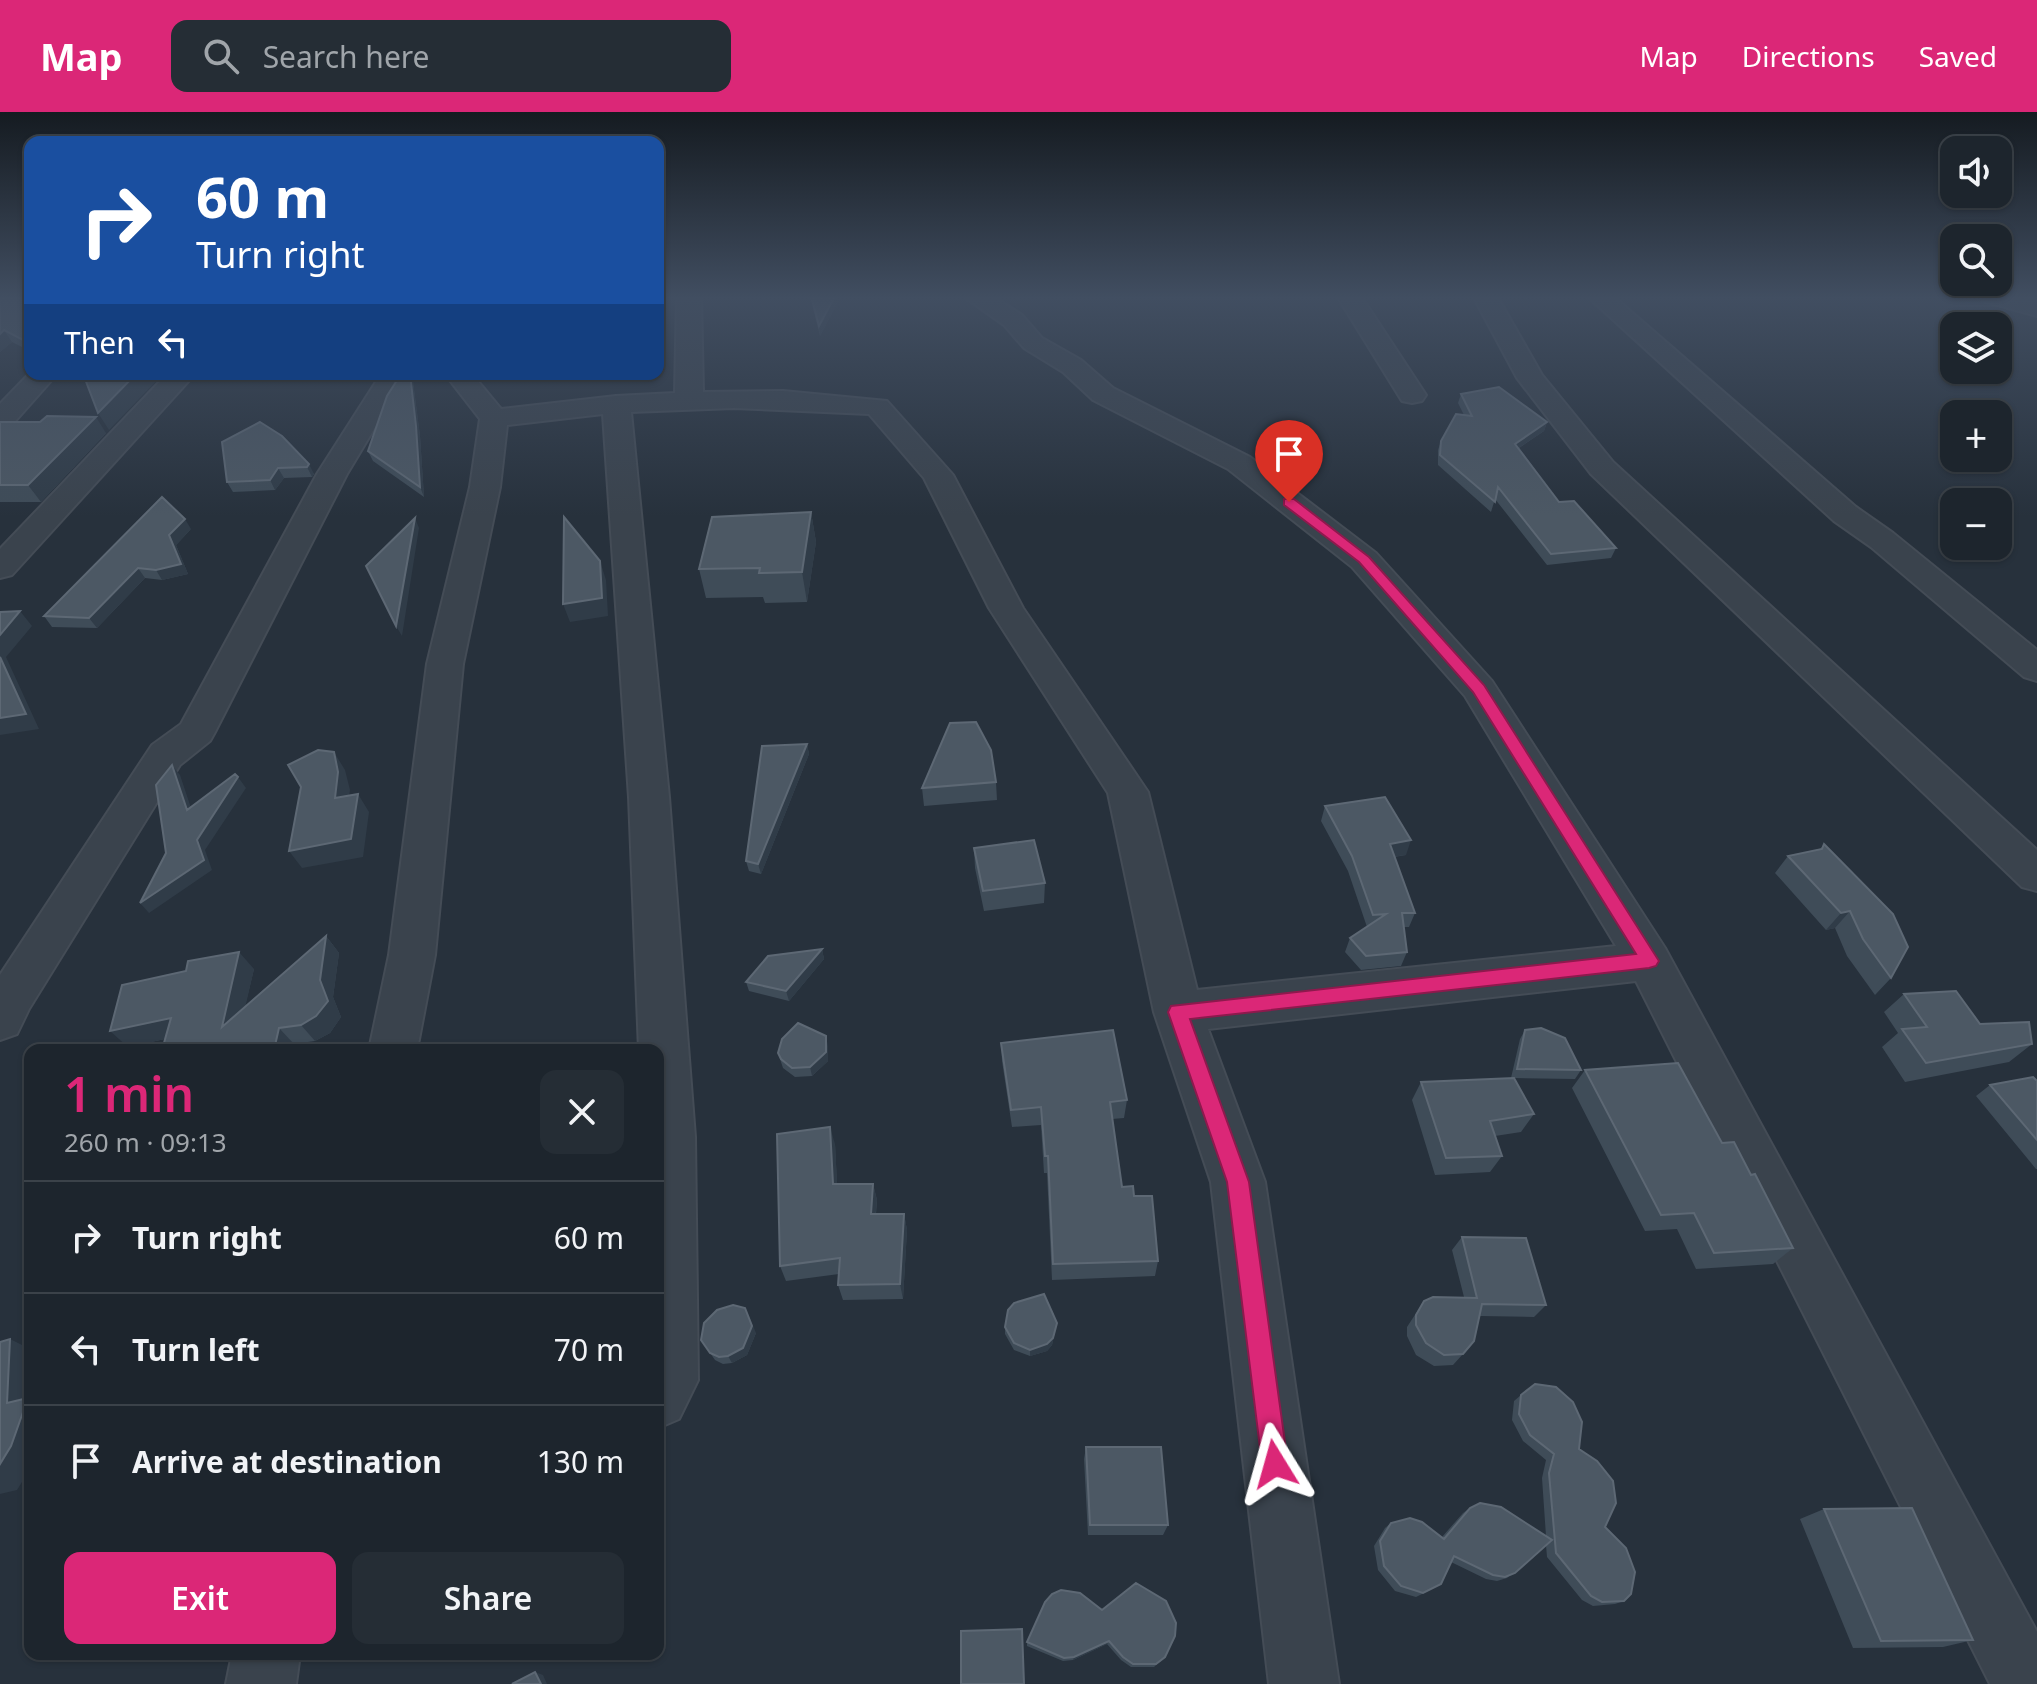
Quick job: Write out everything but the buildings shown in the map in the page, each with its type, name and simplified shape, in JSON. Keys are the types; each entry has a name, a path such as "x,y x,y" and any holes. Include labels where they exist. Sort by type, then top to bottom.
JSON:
{"street":[{"path":"689,369 689,402"},
{"path":"1076,369 1103,394 1239,463 1364,560 1479,689 1649,961 2027,1684"},
{"path":"1396,369 1412,395"},
{"path":"1525,369 1602,468 2037,875"},
{"path":"1682,369 1845,514 1882,540 2037,669"},
{"path":"0,421 38,380"},
{"path":"0,568 176,380"},
{"path":"0,1020 9,1000 166,755 196,732 332,474 390,380"},
{"path":"394,1044 412,955 445,664 485,487 494,418 463,380"},
{"path":"494,418 616,404 823,400 877,407 938,475 1006,608 1128,792 1178,1012 1238,1182 1304,1684"},
{"path":"616,404 649,797 664,1044"},
{"path":"1178,1012 1649,961"},
{"path":"664,1052 669,1137 668,1380 664,1387"},
{"path":"261,1684 265,1660"}],"route":[{"path":"1275,1464 1238,1182 1178,1012 1649,961 1479,689 1364,560 1289,502"}]}
